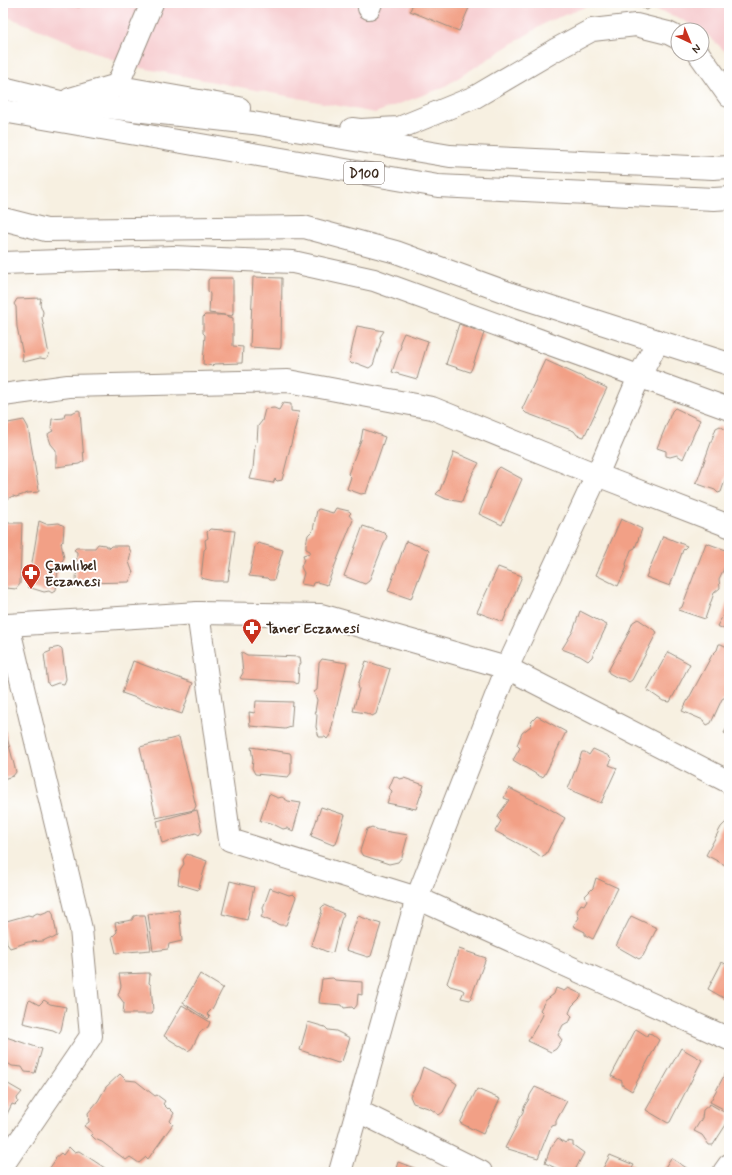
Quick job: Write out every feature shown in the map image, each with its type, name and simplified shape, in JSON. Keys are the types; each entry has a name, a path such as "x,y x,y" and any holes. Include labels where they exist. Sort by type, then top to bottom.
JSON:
{"main road":[{"path":"117,86 152,3"},
{"path":"60,102 117,86 360,130 399,128 475,96 592,30 636,25 670,33"},
{"path":"705,62 729,96"},
{"name":"D100","path":"3,88 60,102 253,123 450,156 713,168 729,167"},
{"name":"D100","path":"5,113 438,186 714,199 729,198"},
{"path":"3,219 46,230 304,227 396,252 514,295 729,364"},
{"path":"3,263 173,258 292,262 374,280 729,409"},
{"path":"340,1172 417,898 507,668 597,475 639,377 658,341"},
{"path":"3,396 68,386 288,381 432,408 597,475 729,526"},
{"path":"198,612 230,840 417,898 729,1039"},
{"path":"3,1165 91,1036 81,929 6,626 198,612 321,615 507,668 729,782"},
{"path":"358,1111 481,1172"},
{"path":"724,1172 729,1165"}],"shaded area":[{"path":"3,3 612,3 585,7 547,22 442,88 375,113 126,65 3,15"},
{"path":"627,3 729,3 729,55 710,37 710,22 686,22 677,17 650,8"}],"building":[{"path":"70,3 81,3 79,7"},
{"path":"413,3 471,3 459,31 410,11"},
{"path":"631,3 652,3 650,8 647,10"},
{"path":"253,277 282,278 280,349 250,347"},
{"path":"210,278 233,278 232,316 209,313 210,294 208,291 208,280"},
{"path":"41,298 40,304 43,312 42,318 49,355 46,359 40,358 24,362 22,361 23,355 17,327 16,307 14,304 17,299"},
{"path":"205,315 223,315 233,318 233,346 243,347 242,363 214,364 212,366 203,364 205,335 203,333 203,317"},
{"path":"459,324 484,333 470,372 446,364"},
{"path":"357,326 384,331 380,337 381,340 373,365 369,368 356,363 352,364 349,361"},
{"path":"404,333 428,341 417,379 392,372"},
{"path":"545,360 607,388 584,437 577,435 574,431 526,413 522,409"},
{"path":"283,403 291,404 291,411 299,412 282,480 277,481 275,479 273,483 250,479 253,469 258,426 262,421 265,409 274,408 279,410"},
{"path":"675,408 700,420 683,459 677,455 670,457 666,456 666,451 657,448 672,411"},
{"path":"78,410 80,411 84,461 79,464 56,467 56,450 51,444 48,435 53,431 51,428 52,419 64,418 65,413 72,413"},
{"path":"24,420 28,427 39,490 38,492 28,493 16,497 13,496 7,499 3,498 3,424"},
{"path":"720,426 729,432 729,469 721,492 718,493 715,490 695,483 698,479 716,428"},
{"path":"363,429 385,437 366,493 361,494 347,489 351,477 348,474 361,440"},
{"path":"454,452 479,463 472,475 462,502 446,499 436,494 440,490"},
{"path":"500,467 522,479 502,525 479,514 497,470"},
{"path":"336,508 349,511 351,513 349,515 353,520 327,585 317,582 314,583 313,586 301,584 304,573 301,567 304,559 303,555 310,553 310,551 306,549 306,544 308,535 313,530 317,510 319,509 333,513"},
{"path":"621,519 642,529 635,548 631,550 626,564 627,567 618,586 596,575"},
{"path":"39,521 46,524 59,523 64,526 63,541 61,543 64,558 62,561 62,567 58,569 56,590 52,593 49,591 44,592 28,587"},
{"path":"3,523 22,523 20,584 16,589 6,588 3,590"},
{"path":"363,526 384,533 387,536 369,581 365,584 344,576"},
{"path":"210,529 235,531 228,581 214,581 201,578 204,550 206,548 205,540 208,538 207,532"},
{"path":"663,536 687,546 683,550 670,586 646,577"},
{"path":"406,541 429,551 411,599 388,591"},
{"path":"258,543 283,550 274,580 249,576 255,546"},
{"path":"706,543 729,551 729,558 719,579 720,588 714,593 705,619 678,610 682,607"},
{"path":"98,544 105,545 109,548 111,546 128,546 131,552 129,562 133,573 129,582 81,583 79,585 76,582 77,552 74,550 76,548 95,548"},
{"path":"498,567 522,576 503,622 477,612"},
{"path":"729,598 729,631 717,626"},
{"path":"580,611 607,625 592,657 588,661 562,649 573,631"},
{"path":"638,619 657,632 632,680 629,682 625,679 618,678 608,671 633,622"},
{"path":"719,644 729,648 729,695 722,699 711,723 707,725 703,720 682,711"},
{"path":"60,647 62,649 66,679 64,684 58,683 50,686 48,684 44,654 51,651 50,649"},
{"path":"242,652 247,655 300,657 301,663 299,666 297,684 294,682 240,678 243,673"},
{"path":"668,652 690,664 670,702 663,701 647,690"},
{"path":"322,659 347,663 330,735 327,739 325,737 319,737 316,727 317,715 315,712 317,700 314,692 317,690 319,663"},
{"path":"133,661 193,683 182,714 122,693"},
{"path":"366,661 390,669 376,714 372,716 366,713 353,711 359,689 358,685"},
{"path":"256,701 293,702 291,727 285,729 250,726 249,712 255,713"},
{"path":"537,716 566,732 544,776 541,777 513,760 520,748 517,745 522,733 531,726 532,721"},
{"path":"3,722 16,772 13,776 3,779"},
{"path":"729,724 729,736 724,733"},
{"path":"179,737 196,806 194,810 156,818 140,747"},
{"path":"251,747 290,753 291,773 288,777 255,774 252,768 253,760"},
{"path":"593,749 609,756 612,759 609,765 617,768 601,803 568,789 582,752 589,755"},
{"path":"394,776 424,785 416,809 387,803 392,791 389,788"},
{"path":"509,788 565,818 546,854 541,857 495,831 501,821 498,818 499,814 509,800 504,798"},
{"path":"269,794 278,798 282,797 288,801 301,803 293,831 287,828 283,829 271,823 260,821"},
{"path":"321,807 345,815 336,844 333,845 311,836"},
{"path":"197,810 202,831 199,835 196,833 162,843 157,821"},
{"path":"726,822 729,824 729,864 727,866 706,855 721,827"},
{"path":"372,827 378,830 408,835 402,857 398,862 389,864 362,855 360,851 367,829"},
{"path":"187,854 207,861 198,890 178,884 180,870 184,864 183,860"},
{"path":"596,878 618,888 593,939 585,935 585,932 573,926 579,918 577,911 581,904 584,905 587,900 585,896 593,888"},
{"path":"230,881 254,887 247,920 222,914"},
{"path":"270,888 289,895 293,894 296,897 286,925 280,925 261,917 264,912 263,908"},
{"path":"324,905 344,914 341,920 333,952 330,953 311,945 322,911 321,908"},
{"path":"51,910 53,913 57,936 52,939 49,938 43,941 28,942 10,948 7,944 3,922 28,915 32,916 37,913 41,914"},
{"path":"179,910 182,941 169,944 168,949 153,951 148,914"},
{"path":"145,915 151,950 116,953 112,937 117,932 115,923 132,920 134,916"},
{"path":"358,916 381,924 371,956 368,957 346,950"},
{"path":"631,916 657,928 643,956 639,959 616,946"},
{"path":"459,949 486,958 470,1000 461,998 464,991 450,986 447,983"},
{"path":"722,962 729,966 729,1001 708,989"},
{"path":"149,973 153,1011 152,1014 123,1014 124,1003 118,995 121,986 119,974"},
{"path":"200,974 223,988 212,1009 207,1014 210,1017 208,1019 183,1003"},
{"path":"333,978 335,980 362,982 362,995 358,994 357,1005 354,1009 352,1007 344,1008 342,1005 319,1003 322,979"},
{"path":"556,988 564,991 568,988 581,994 581,997 572,1006 569,1013 572,1016 570,1021 563,1025 558,1035 562,1040 556,1049 551,1052 528,1041 542,1017 543,1013 540,1010 545,1001 554,994"},
{"path":"30,1000 39,1005 44,1000 50,1004 66,1007 59,1033 53,1030 23,1023 28,1002"},
{"path":"182,1005 210,1022 208,1027 200,1032 192,1048 188,1051 164,1036"},
{"path":"308,1022 325,1027 328,1030 336,1031 350,1038 342,1061 338,1063 300,1050"},
{"path":"636,1029 647,1036 648,1033 652,1034 659,1040 632,1091 622,1085 622,1081 611,1076"},
{"path":"6,1037 42,1049 35,1073 25,1072 22,1067 12,1066 3,1060 3,1046"},
{"path":"681,1048 702,1060 670,1122 668,1123 646,1110"},
{"path":"423,1067 448,1078 457,1084 443,1112 439,1115 431,1109 413,1103 410,1096 419,1080"},
{"path":"120,1074 126,1080 136,1081 155,1096 157,1095 165,1101 163,1104 174,1113 170,1121 173,1124 148,1159 146,1157 139,1163 130,1157 126,1160 102,1142 95,1139 91,1135 93,1133 84,1126 89,1122 88,1113 98,1101 106,1087"},
{"path":"725,1074 729,1076 729,1112 710,1102"},
{"path":"3,1081 22,1092 17,1098 18,1102 15,1105 12,1104 6,1116 3,1115"},
{"path":"535,1087 567,1101 556,1121 556,1125 551,1126 538,1158 505,1148"},
{"path":"477,1089 500,1099 483,1134 460,1123"},
{"path":"710,1104 729,1115 729,1120 713,1145 709,1145 702,1135 694,1131 702,1118 703,1110"},
{"path":"558,1138 565,1143 567,1141 573,1142 573,1145 584,1153 574,1172 564,1172 545,1163 551,1147"},
{"path":"69,1147 74,1152 79,1151 111,1172 47,1172 56,1159 55,1158 61,1153 63,1155"},
{"path":"610,1155 634,1165 630,1172 601,1172"},
{"path":"671,1158 693,1172 662,1172"},
{"path":"398,1162 417,1169 422,1172 395,1172"}],"place":[{"name":"Çamlıbel Eczanesi","path":"31,590"},
{"name":"Taner Eczanesi","path":"252,645"}]}
